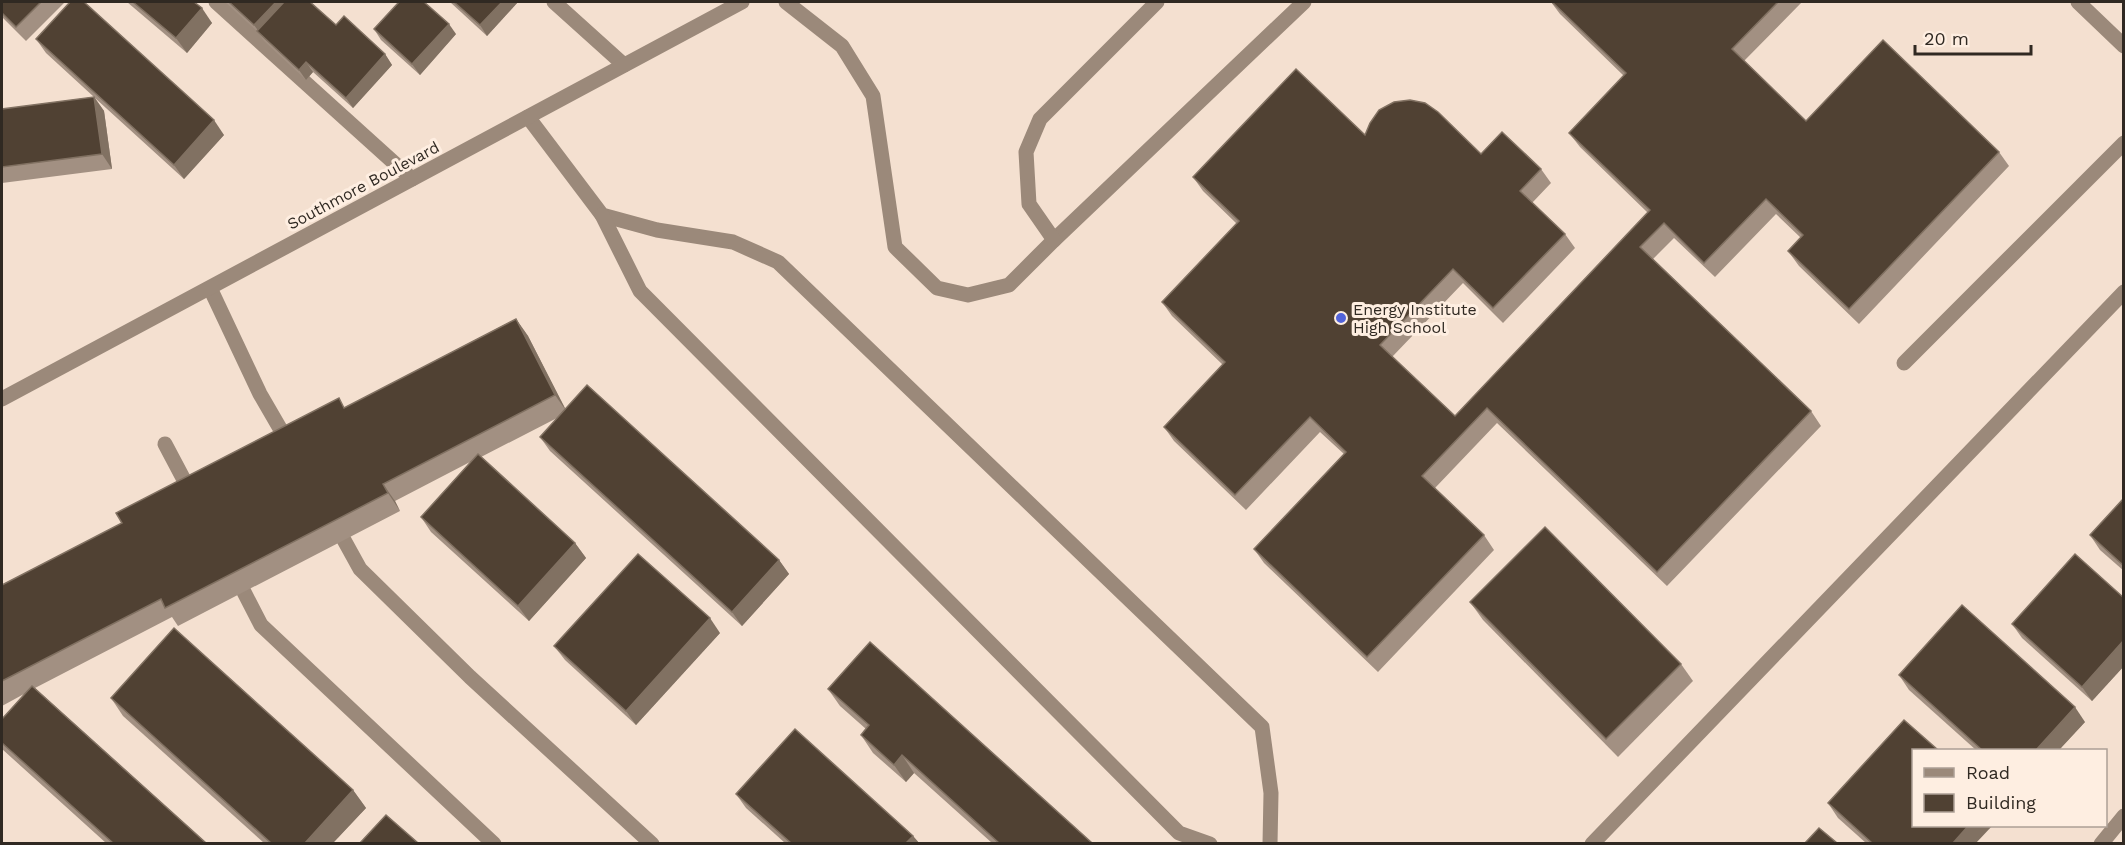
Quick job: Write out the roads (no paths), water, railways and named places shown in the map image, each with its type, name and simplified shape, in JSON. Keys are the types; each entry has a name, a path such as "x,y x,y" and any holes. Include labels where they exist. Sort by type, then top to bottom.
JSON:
{"street":[{"path":"216,2 412,180"},
{"path":"554,2 624,65"},
{"name":"Southmore Boulevard","path":"2,399 742,2"},
{"path":"786,2 842,46 873,96 895,247 937,288 968,295 1009,285 1304,2"},
{"path":"1054,240 1029,204 1026,152 1040,120 1157,2"},
{"path":"2078,2 2124,45"},
{"path":"528,117 602,215 640,291 1179,832 1210,843"},
{"path":"1904,363 2124,142"},
{"path":"602,215 657,230 733,242 778,262 1262,727 1271,793 1270,843"},
{"path":"210,288 260,394 291,447"},
{"path":"1592,843 2124,292"},
{"path":"165,444 190,491"},
{"path":"344,540 360,569 436,644 652,843"},
{"path":"244,592 261,625 494,843"},
{"path":"2101,843 2124,816"}],"place":[{"name":"Energy Institute High School","path":"1341,318"}]}
